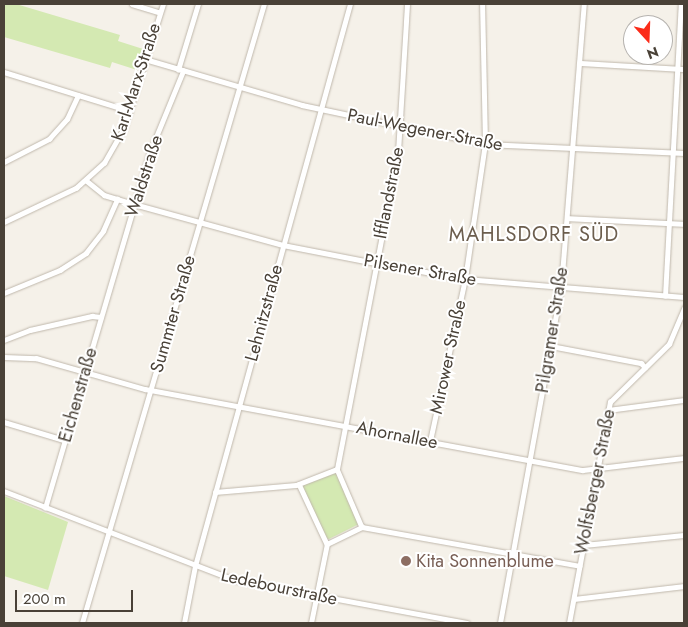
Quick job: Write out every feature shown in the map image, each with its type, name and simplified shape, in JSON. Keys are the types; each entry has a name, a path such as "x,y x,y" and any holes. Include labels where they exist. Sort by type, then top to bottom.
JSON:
{"street":[{"path":"132,4 159,12"},
{"name":"Karl-Marx-Straße","path":"87,181 117,145 130,111 163,4"},
{"name":"Waldstraße","path":"112,284 155,136 181,70 198,4"},
{"name":"Summter Straße","path":"82,623 264,4"},
{"name":"Lehnitzstraße","path":"184,623 195,566 350,4"},
{"name":"Ifflandstraße","path":"337,469 401,127 407,4"},
{"name":"Mirower Straße","path":"430,441 465,279 485,144 482,4"},
{"name":"Pilgramer Straße","path":"500,623 561,287 584,4"},
{"path":"666,296 681,4"},
{"name":"Paul-Wegener-Straße","path":"145,60 320,110 485,144 684,153"},
{"path":"579,63 684,69"},
{"path":"4,72 130,111"},
{"path":"4,162 49,139 67,119 78,95"},
{"path":"4,222 87,181"},
{"name":"Pilsener Straße","path":"87,181 95,190 117,199 283,245 465,279 684,297"},
{"path":"4,293 60,270 86,253 103,232 117,199"},
{"path":"567,218 684,224"},
{"name":"Eichenstraße","path":"45,508 112,284"},
{"name":"Wolfsberger Straße","path":"569,623 608,410 615,394 668,344 684,308"},
{"path":"4,340 48,326 92,316 101,318"},
{"path":"551,346 641,363 645,367"},
{"name":"Ahornallee","path":"4,357 36,358 110,381 151,390 598,471 684,458"},
{"path":"608,410 684,400"},
{"path":"4,422 64,440"},
{"path":"215,492 300,484 337,469 362,527"},
{"path":"300,484 327,544 311,623"},
{"name":"Ledebourstraße","path":"4,491 235,580 467,623"},
{"path":"327,544 362,527 580,566"},
{"path":"584,545 684,534"},
{"path":"574,599 684,586"}],"green space":[{"path":"4,4 16,4 120,35 118,41 143,49 141,56 138,55 137,70 112,62 110,68 4,37"},
{"path":"331,473 337,474 359,524 329,539 325,538 302,486"},
{"path":"4,496 68,522 48,590 4,576"}],"place":[{"name":"Kita Sonnenblume","path":"406,561"}],"district":[{"name":"MAHLSDORF SÜD","path":"534,234"}]}
